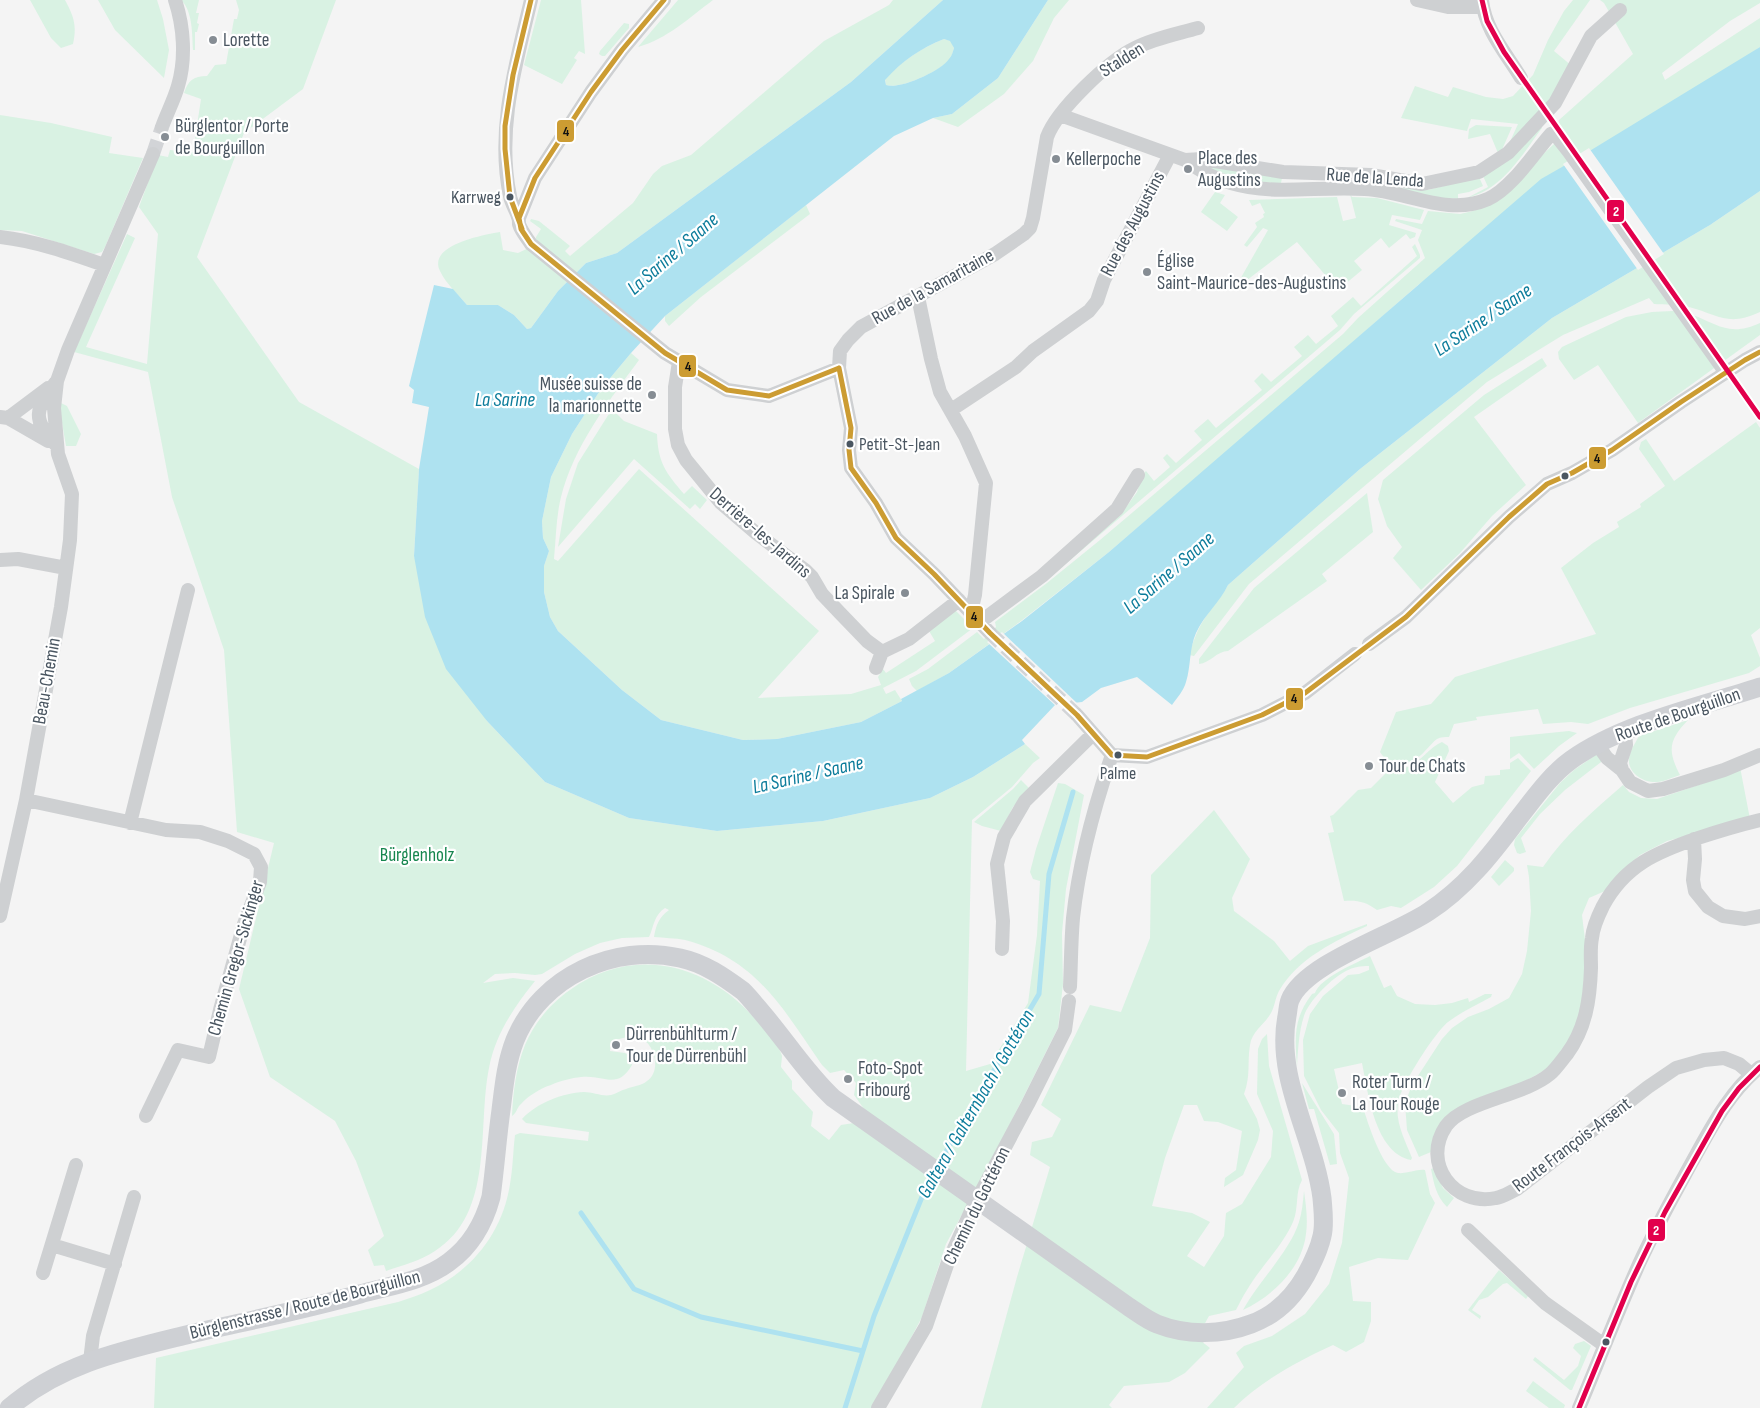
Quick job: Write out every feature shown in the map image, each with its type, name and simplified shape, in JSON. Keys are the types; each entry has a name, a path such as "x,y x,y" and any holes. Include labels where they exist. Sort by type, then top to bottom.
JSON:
{"main road":[{"name":"Route de Bourguillon","path":"1597,744 1625,731 1760,687"},
{"name":"Bürglenstrasse / Route de Bourguillon","path":"9,1408 27,1392 72,1368 90,1361 144,1345 340,1299 424,1276 448,1263 469,1244 488,1210 492,1197 506,1071 515,1040 525,1022 550,991 579,970 616,957 638,953 661,954 682,958 702,965 719,974 745,993 778,1032 819,1086 833,1098 1129,1307 1157,1324 1186,1331 1208,1332 1239,1328 1261,1320 1282,1307 1300,1287 1316,1258 1323,1234 1324,1213 1319,1180 1286,1063 1283,1034 1290,1000 1303,980 1321,968 1427,913 1472,877 1542,788 1569,762 1597,744"}],"street":[{"path":"162,126 178,85 184,51 175,0"},
{"path":"519,218 510,197 504,138 513,75 531,0"},
{"path":"664,0 622,50 591,92 535,178 519,218 522,231 531,244 665,353 727,390 769,396 839,368"},
{"path":"1417,0 1448,7 1482,3 1494,35 1521,78"},
{"name":"Rue de la Lenda","path":"1060,115 1185,160 1202,159 1283,172 1371,176 1422,184 1479,172 1508,153 1555,104 1591,36 1620,10"},
{"name":"Stalden","path":"1060,115 1092,79 1134,48 1198,28"},
{"name":"Rue de la Samaritaine","path":"959,600 896,538 876,503 851,468 849,450 851,428 839,368 840,352 848,340 861,327 995,254 1030,228 1034,218 1047,137 1049,130 1060,115"},
{"path":"1185,160 1206,174 1242,187 1271,191 1366,189 1429,202 1462,206 1490,198 1509,184 1551,134 1554,133 1726,373"},
{"name":"Beau-Chemin","path":"0,916 26,800 61,607 70,540 72,494 57,446 54,408 57,381 68,350 153,154"},
{"name":"Rue des Augustins","path":"951,410 1016,367 1033,351 1090,311 1104,280 1170,156"},
{"path":"0,237 66,251 104,265"},
{"path":"918,297 940,392 965,436 986,483 975,595 975,617"},
{"path":"1369,644 1406,616 1509,517 1547,484 1572,473 1612,450 1744,360 1760,352"},
{"name":"Derrière-les-Jardins","path":"679,362 675,387 675,429 678,445 686,460 721,502 756,533 805,570 834,607 867,641 882,652"},
{"path":"57,381 4,417 57,446"},
{"path":"975,617 1042,576 1117,509 1138,475"},
{"path":"0,560 18,560 66,568"},
{"path":"130,823 188,590"},
{"path":"876,668 882,652 909,639 959,600 990,633"},
{"path":"1077,715 1112,755 1147,757 1262,715 1305,694 1355,654"},
{"path":"1622,770 1620,763 1626,745 1625,731"},
{"path":"1002,949 1003,921 997,864 1004,837 1025,801 1093,734"},
{"path":"1597,744 1607,758 1622,770 1630,782 1648,791 1663,789 1724,770 1760,755"},
{"name":"Chemin du Gottéron","path":"878,1408 926,1326 948,1262 972,1209 1065,1030 1073,918 1094,815 1112,755"},
{"name":"Chemin Gregor-Sickinger","path":"26,800 166,830 200,832 228,841 254,854 261,867 260,882 244,924 209,1057 178,1050 146,1116"},
{"name":"Route François-Arsent","path":"1755,1070 1724,1058 1704,1060 1676,1068 1648,1087 1517,1189 1496,1198 1476,1198 1458,1192 1444,1179 1440,1169 1437,1155 1439,1141 1446,1126 1454,1118 1476,1106 1526,1088 1550,1074 1578,1037 1587,1012 1592,937 1597,917 1608,896 1624,878 1644,860 1668,848 1735,826 1760,820"},
{"path":"1694,840 1696,859 1693,880 1695,891 1708,907 1723,916 1745,919 1760,916"},
{"path":"1580,1408 1604,1345 1640,1263 1674,1196 1716,1119 1731,1096 1755,1070"},
{"path":"43,1273 76,1165"},
{"path":"90,1361 93,1336 134,1198"},
{"path":"1468,1230 1545,1304 1604,1345"},
{"path":"52,1245 115,1264"}],"green space":[{"path":"30,0 65,0 74,21 73,44 61,48 51,38"},
{"path":"98,0 157,0 169,50 164,78 115,30"},
{"path":"181,0 199,0 196,13 199,13 197,23 199,24 197,32 195,32 195,50 193,50 190,17 188,10"},
{"name":"Bürglenholz","path":"236,0 336,0 303,89 244,133 197,257 299,402 419,469 414,556 487,721 545,782 629,818 717,831 823,821 930,798 973,777 1025,744 1040,758 1033,763 1012,787 972,820 966,1071 990,1064 1028,1003 1037,935 1040,881 1033,879 1030,872 1036,849 1058,783 1065,784 1084,795 1066,889 1062,933 1063,984 1058,1028 1001,1142 946,1244 922,1317 874,1408 154,1408 156,1358 398,1302 426,1292 460,1272 483,1247 501,1218 511,1178 515,1135 520,1133 588,1141 589,1132 526,1123 522,1119 542,1104 567,1094 584,1092 611,1095 640,1085 652,1076 655,1064 654,1057 652,1050 644,1040 632,1036 611,1041 610,1051 625,1053 631,1057 632,1065 621,1077 610,1080 581,1077 558,1082 531,1095 512,1116 519,1062 533,1029 556,1001 594,976 619,967 645,965 670,967 694,974 717,986 738,1002 772,1038 781,1052 781,1067 792,1081 792,1089 813,1112 811,1126 829,1140 841,1125 860,1122 867,1113 854,1095 856,1083 844,1070 830,1073 822,1065 780,1006 750,973 710,949 685,940 654,937 658,922 669,910 665,908 656,917 649,937 622,938 600,943 575,954 542,974 495,974 483,983 513,978 535,981 506,1022 492,1056 486,1091 480,1167 475,1192 467,1215 454,1235 435,1251 386,1271 384,1265 374,1266 368,1250 384,1236 356,1161 335,1121 270,1077 239,989 274,843 237,832 224,650 172,497 148,372 74,352 127,234 135,238 86,347 147,364 158,234 139,207 158,155 168,157 170,150 193,152 201,99 184,93 187,85 192,80 207,76 215,65 226,64 234,19 237,19 239,10"},
{"path":"541,0 581,0 585,54 579,51 574,58 577,60 562,84 524,65"},
{"path":"678,0 713,0 659,39 638,47"},
{"path":"893,0 943,0 851,82 617,253 586,263 558,291 531,328 527,329 514,315 498,305 467,305 443,276 438,262 442,254 449,248 470,239 500,232 503,250 518,253 535,245 536,237 541,229 530,221 531,219 539,221 570,246 565,251 570,256 633,203 653,174 662,166 691,155 824,41 889,5"},
{"path":"1048,0 1069,0 1054,18 1033,61 1004,94 958,127 933,118 952,114 998,78"},
{"path":"1573,0 1590,0 1554,51 1572,66 1549,101 1508,146 1518,124 1471,119 1467,131 1401,118 1415,86 1448,97 1453,87 1486,97 1503,99 1513,96 1533,75 1548,40 1564,11"},
{"path":"1600,0 1760,0 1760,3 1730,21 1662,73 1665,80 1760,18 1760,47 1418,285 1109,552 1021,621 949,673 917,691 909,679 928,669 977,632 984,639 996,627 995,622 1100,540 1343,334 1358,318 1425,258 1418,240 1422,230 1395,221 1396,219 1422,224 1428,211 1460,214 1473,211 1492,202 1554,144 1559,120 1633,54 1604,3"},
{"path":"624,23 629,24 629,28 605,56 599,54 600,51"},
{"path":"944,39 951,41 954,48 951,58 945,64 929,74 910,82 892,86 886,85 885,79 898,66 920,51"},
{"path":"0,115 51,123 112,137 109,153 143,158 102,252 94,254 22,231 0,230"},
{"path":"1540,124 1542,128 1510,170 1491,187 1480,194 1467,198 1488,187 1483,176"},
{"path":"1476,125 1512,127 1501,152 1498,153 1490,134 1468,139 1469,129"},
{"path":"1207,166 1282,178 1281,183 1252,181 1224,174"},
{"path":"1479,177 1483,186 1458,194 1458,199 1439,198 1387,187 1385,184 1428,190"},
{"path":"1760,191 1760,312 1740,319 1731,319 1685,306 1654,304 1649,298 1563,335 1487,382 1249,584 1194,656 1189,655 1202,623 1228,585 1360,469 1552,318 1710,225"},
{"path":"1215,192 1225,195 1220,203 1238,217 1227,231 1201,212"},
{"path":"1350,194 1352,197 1377,198 1424,210 1420,220 1392,215 1389,225 1416,233 1415,237 1410,239 1406,234 1389,248 1381,238 1354,261 1362,270 1338,290 1297,242 1234,290 1268,230 1263,228 1247,247 1244,245 1257,227 1255,223 1264,217 1263,214 1265,213 1260,203 1252,206 1249,200 1337,197 1343,221 1356,218"},
{"path":"806,205 810,214 701,297 669,326 665,321 665,316"},
{"path":"1415,244 1420,258 1354,314 1340,330 1048,579 1046,577 1127,506 1137,492 1142,475 1146,471 1154,481 1170,467 1163,458 1167,454 1176,463 1202,440 1194,431 1208,419 1216,428 1262,390 1254,381 1262,373 1271,382 1302,356 1294,347 1308,335 1316,344 1338,326 1331,316 1353,297 1361,306 1417,256 1412,247"},
{"path":"1652,312 1683,312 1729,329 1738,329 1760,323 1760,335 1638,423 1598,365 1574,380 1559,359 1558,352 1562,347 1626,317"},
{"path":"631,353 639,360 593,425 574,460 567,478 558,512 554,559 558,561 639,469 819,631 758,698 851,694 881,685 878,677 883,669 886,673 935,641 929,631 955,610 973,628 916,671 883,688 886,694 895,690 902,701 861,722 777,739 743,740 661,720 622,690 558,631 550,617 544,592 544,566 549,551 543,538 542,521 551,477 572,434 601,389"},
{"path":"1542,358 1547,366 1474,417 1526,485 1492,516 1460,553 1421,590 1393,558 1402,547 1387,526 1378,499 1383,480 1484,395"},
{"path":"61,403 67,406 81,434 76,446 66,446 60,411"},
{"path":"612,409 624,421 657,434 661,460 672,480 684,494 692,486 707,500 700,509 695,504 690,509 634,459 558,547 566,499 578,463"},
{"path":"1756,422 1760,428 1760,628 1751,635 1760,658 1760,666 1749,673 1630,708 1588,724 1571,722 1543,724 1538,709 1476,717 1477,720 1454,724 1449,737 1437,739 1423,754 1412,761 1397,764 1384,757 1380,752 1396,712 1431,704 1455,677 1596,634 1561,568 1593,543 1619,527 1617,522 1641,507 1640,504 1665,486 1639,449 1641,442 1646,439 1674,481"},
{"path":"1367,493 1373,532 1322,574 1327,581 1228,651 1199,664 1199,659 1254,588"},
{"path":"1688,720 1677,734 1672,746 1673,759 1680,775 1663,781 1652,782 1643,780 1636,775 1630,767 1629,759 1639,736"},
{"path":"1569,731 1577,733 1559,746 1534,769 1519,753 1510,759 1510,737"},
{"path":"1442,742 1448,746 1449,751 1435,782 1453,803 1472,787 1484,784 1485,776 1500,775 1500,770 1510,769 1510,763 1518,758 1531,771 1457,866 1434,887 1401,908 1391,906 1377,910 1362,902 1344,901 1328,833 1334,832 1330,816 1358,790 1371,788 1391,768 1408,767 1414,764"},
{"path":"1597,754 1605,759 1565,790 1540,814 1521,838 1526,852 1517,853 1514,845 1515,839 1560,783 1574,770"},
{"path":"1740,767 1750,819 1667,841 1640,855 1620,873 1605,891 1589,898 1582,915 1586,948 1582,1009 1573,1033 1559,1056 1545,1070 1522,1083 1478,1098 1431,1152 1419,1157 1407,1130 1405,1103 1412,1085 1442,1039 1452,1028 1468,1017 1489,1009 1509,998 1522,974 1527,951 1531,911 1527,865 1543,867 1570,834 1623,785 1629,792 1641,798 1657,799 1725,776"},
{"path":"1021,780 1030,789 1013,807 1001,831 974,822 1013,789"},
{"path":"1214,810 1250,859 1232,898 1234,911 1274,941 1290,961 1308,946 1367,924 1367,926 1318,952 1296,969 1279,991 1268,1017 1251,1040 1244,1094 1257,1119 1260,1130 1258,1140 1243,1175 1224,1187 1225,1178 1236,1170 1242,1131 1218,1122 1204,1121 1197,1105 1184,1105 1165,1158 1152,1206 1192,1213 1210,1222 1187,1256 1204,1267 1224,1236 1226,1213 1242,1204 1271,1157 1273,1131 1257,1094 1258,1049 1262,1039 1267,1034 1269,1066 1302,1180 1298,1190 1293,1222 1236,1310 1209,1316 1204,1325 1201,1341 1210,1348 1185,1373 1169,1382 1124,1386 1109,1405 1112,1408 981,1408 1050,1167 1030,1155 1032,1142 1052,1137 1061,1119 1041,1105 1090,1005 1121,1012 1150,938 1151,875"},
{"path":"1505,860 1514,868 1514,871 1499,886 1491,877"},
{"path":"1370,956 1384,988 1391,985 1397,996 1415,1004 1435,1005 1452,1003 1468,998 1469,1002 1485,994 1492,994 1491,997 1458,1015 1442,1028 1419,1060 1400,1095 1397,1110 1398,1118 1412,1158 1411,1160 1399,1155 1389,1146 1381,1134 1375,1120 1362,1063 1334,1069 1342,1104 1363,1107 1376,1144 1387,1164 1398,1173 1425,1170 1430,1194 1435,1203 1408,1260 1378,1258 1349,1267 1353,1301 1371,1302 1371,1321 1364,1342 1346,1352 1333,1345 1307,1358 1268,1380 1234,1408 1207,1408 1244,1367 1236,1353 1244,1346 1272,1336 1305,1314 1329,1284 1342,1243 1349,1178 1340,1153 1339,1133 1321,1110 1304,1076 1303,1040 1310,1014 1323,996 1348,975 1359,974 1369,970 1369,966 1354,968 1341,974 1312,1001 1305,1013 1301,1026 1297,1067 1296,1037 1298,1020 1306,1003 1318,987 1339,971"},
{"path":"1302,1083 1334,1134 1337,1164 1330,1165 1314,1109 1309,1109"},
{"path":"1434,1168 1443,1188 1454,1198 1447,1207 1440,1199 1436,1190 1431,1169"},
{"path":"1304,1191 1307,1229 1299,1258 1284,1280 1275,1289 1243,1310 1282,1255 1295,1233 1301,1214"},
{"path":"1499,1270 1528,1296 1526,1299 1507,1283 1503,1284 1488,1297 1479,1300 1472,1310 1481,1316 1480,1319 1468,1310"},
{"path":"1584,1341 1591,1346 1572,1390 1533,1360 1535,1357 1564,1380 1578,1366 1581,1356 1573,1348 1575,1344"},
{"path":"1533,1381 1565,1405 1564,1408 1549,1408 1526,1391"}],"water":[{"name":"La Sarine","path":"943,0 1048,0 998,78 952,114 933,118 894,136 665,316 601,389 572,434 551,477 542,521 543,538 549,551 544,566 544,592 550,617 558,631 622,690 661,720 743,740 777,739 861,722 902,701 901,699 949,673 1022,621 1109,552 1541,179 1760,47 1760,191 1710,225 1552,318 1360,469 1228,585 1196,633 1185,685 1172,705 1137,677 1101,688 1082,702 1055,705 1022,740 1025,744 973,777 930,798 823,821 717,831 629,818 545,782 487,721 446,669 425,617 414,556 419,469 429,407 412,403 414,390 409,386 434,285 453,289 467,305 498,305 514,315 527,329 531,328 558,291 586,263 617,253 851,82","holes":["944,39 950,41 954,48 952,55 938,69 910,82 900,85 886,85 885,80 912,56"]}],"pier":[{"path":"1589,148 1664,254 1638,270 1563,164"},
{"path":"1002,632 1079,705 1057,707 987,642"}],"waterway":[{"name":"Galtera / Galternbach / Gottéron","path":"845,1408 874,1316 928,1182 1039,994 1049,874 1073,792"},
{"path":"581,1213 634,1289 701,1317 863,1351"}],"tunnel":[{"path":"153,154 162,127"},
{"path":"990,633 1077,715"}],"transit line":[{"name":"4","path":"522,229 510,197 505,149 505,126 513,75 531,0"},
{"name":"4","path":"664,0 622,50 591,92 535,178 519,218 521,229 531,244 665,353 727,390 769,396 839,368"},
{"name":"2","path":"1482,0 1487,21 1504,52 1760,417"},
{"name":"4","path":"851,468 876,503 896,538 934,574 990,633 1077,715 1112,755 1147,757 1262,715 1305,693 1406,617 1509,517 1547,484 1572,473 1612,450 1681,402 1760,352"},
{"name":"4","path":"839,368 851,428 849,450 851,468"},
{"name":"2","path":"1579,1408 1631,1282 1665,1212 1722,1111 1739,1088 1760,1067"}],"place":[{"name":"Lorette","path":"213,40"},
{"name":"Bürglentor / Porte de Bourguillon","path":"165,137"},
{"name":"Kellerpoche","path":"1056,159"},
{"name":"Place des Augustins","path":"1188,169"},
{"name":"Karrweg","path":"510,197"},
{"name":"Église Saint-Maurice-des-Augustins","path":"1147,272"},
{"name":"Musée suisse de la marionnette","path":"652,395"},
{"name":"Petit-St-Jean","path":"850,444"},
{"name":"La Spirale","path":"905,593"},
{"name":"Palme","path":"1118,755"},
{"name":"Tour de Chats","path":"1369,766"},
{"name":"Dürrenbühlturm / Tour de Dürrenbühl","path":"616,1045"},
{"name":"Foto-Spot Fribourg","path":"848,1079"},
{"name":"Roter Turm / La Tour Rouge","path":"1342,1093"}],"water label":[{"name":"La Sarine / Saane","path":"673,254"},
{"name":"La Sarine / Saane","path":"1483,320"},
{"name":"La Sarine / Saane","path":"1169,573"},
{"name":"La Sarine / Saane","path":"808,775"}]}
